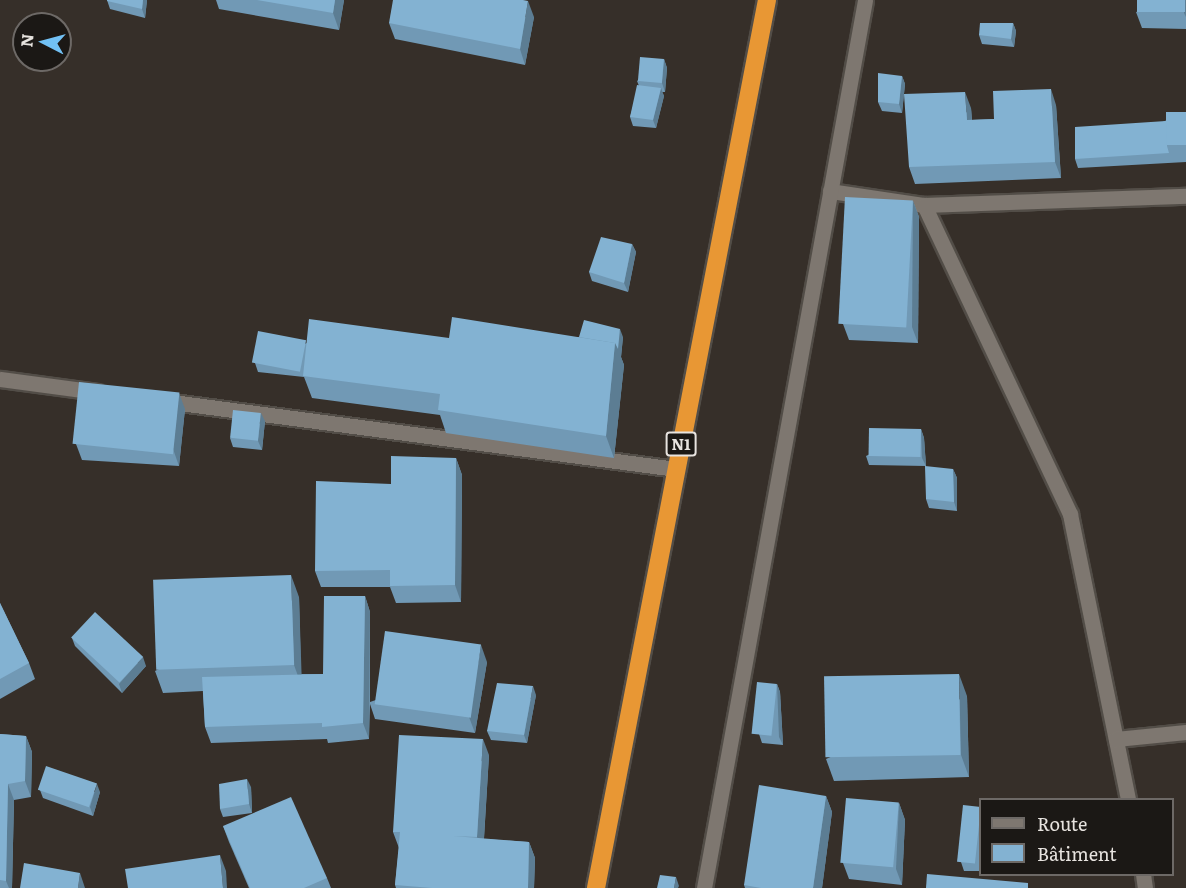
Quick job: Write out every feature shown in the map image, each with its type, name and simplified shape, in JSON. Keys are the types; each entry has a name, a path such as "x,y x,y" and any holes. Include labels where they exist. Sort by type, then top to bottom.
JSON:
{"highway":[{"name":"N1","path":"596,888 767,0"}],"street":[{"path":"704,888 865,0"},
{"path":"830,191 924,205 1186,196"},
{"path":"924,205 1070,514 1128,798"},
{"path":"0,379 119,395"},
{"path":"154,400 676,469"},
{"path":"1116,739 1186,732"}],"building":[{"path":"143,0 142,9 107,1"},
{"path":"257,0 335,0 333,13"},
{"path":"393,0 528,1 520,49 389,23"},
{"path":"1137,0 1185,0 1185,12 1137,12"},
{"path":"980,23 1013,23 1011,39 979,35"},
{"path":"640,57 664,59 662,83 638,81"},
{"path":"878,73 902,76 899,104 878,102"},
{"path":"637,85 661,88 653,120 630,117"},
{"path":"1051,89 1055,162 909,167 904,94 965,92 967,120 994,119 993,91"},
{"path":"1166,112 1186,112 1186,145 1166,145"},
{"path":"1166,121 1169,153 1075,159 1075,127"},
{"path":"845,197 913,201 906,327 838,324"},
{"path":"601,237 632,244 624,283 589,272"},
{"path":"452,317 615,343 606,436 438,410 440,394 303,376 309,319 449,338"},
{"path":"584,320 620,329 618,349 615,343 579,337"},
{"path":"258,331 306,340 300,372 252,362"},
{"path":"79,382 179,393 173,454 73,444"},
{"path":"233,410 261,413 258,441 230,438"},
{"path":"869,428 921,429 921,457 869,456"},
{"path":"391,456 456,458 455,585 390,586 390,570 315,571 316,481 391,484"},
{"path":"925,466 953,469 954,502 926,499"},
{"path":"291,575 294,665 156,670 153,580"},
{"path":"324,596 365,596 363,723 322,727 322,723 205,727 202,677 323,674"},
{"path":"0,603 29,663 0,679"},
{"path":"95,612 143,657 119,683 71,638"},
{"path":"385,631 481,644 471,718 375,704"},
{"path":"959,674 960,755 825,757 824,676"},
{"path":"757,682 777,684 771,736 752,734"},
{"path":"497,683 533,686 524,735 487,731"},
{"path":"0,734 26,736 25,781 8,784 6,881 0,880"},
{"path":"399,735 483,739 477,837 453,836 529,842 528,888 432,888 395,885 400,832 393,832"},
{"path":"46,766 97,784 89,807 38,790"},
{"path":"247,779 249,804 220,809 219,784"},
{"path":"759,785 826,796 813,888 761,888 744,885"},
{"path":"291,797 327,878 304,888 250,888 223,826"},
{"path":"846,798 899,803 893,867 840,863"},
{"path":"963,805 979,807 975,864 957,862"},
{"path":"220,855 223,888 128,888 125,869"},
{"path":"24,863 80,873 78,888 20,888"},
{"path":"927,874 1028,883 1028,888 926,888"},
{"path":"660,875 676,877 674,888 657,888"}]}
